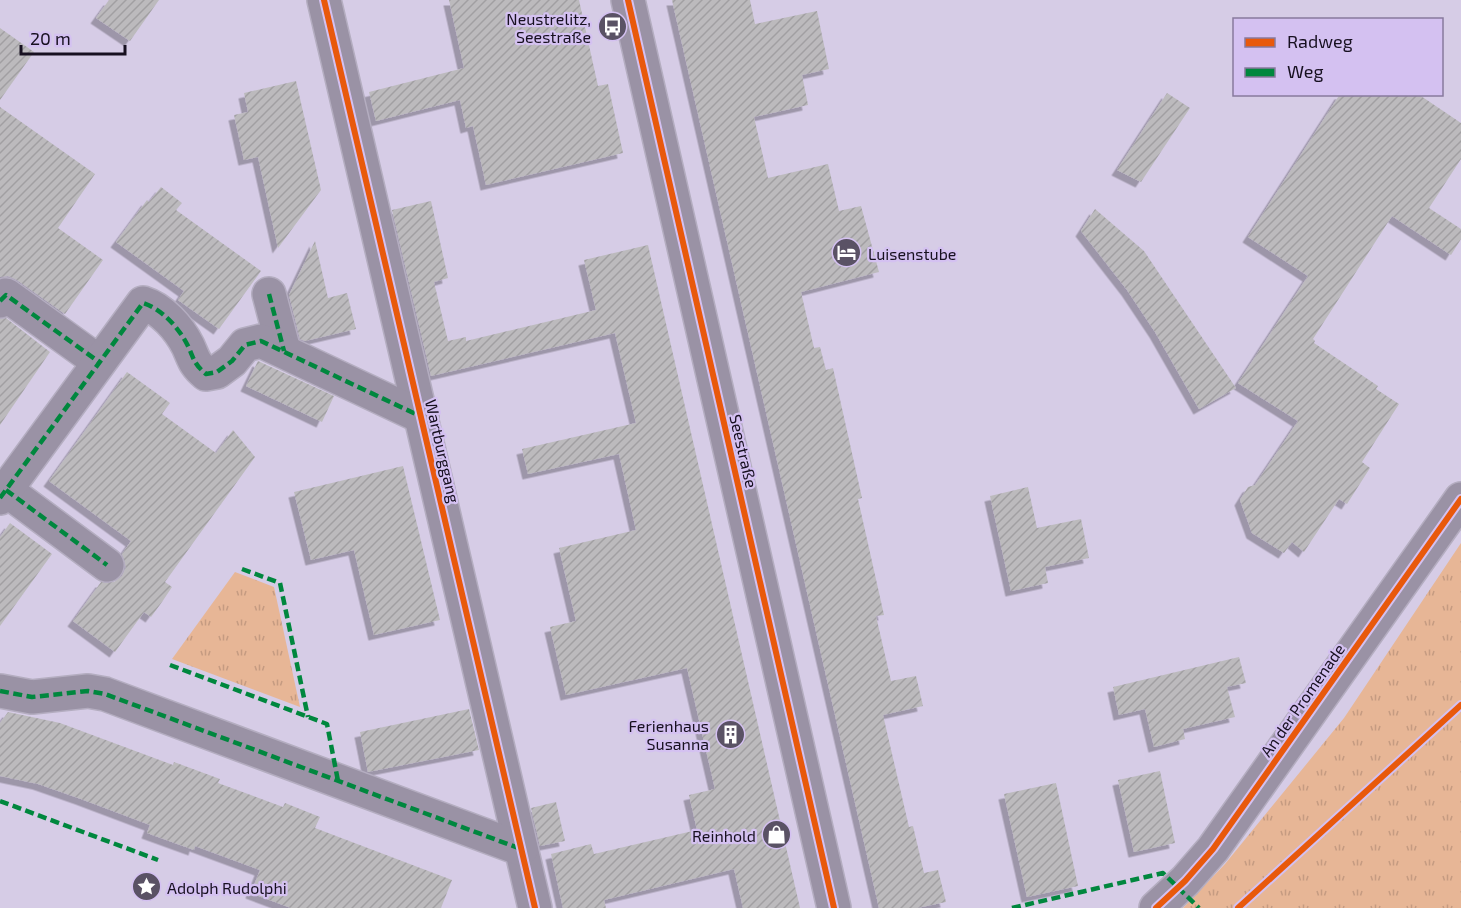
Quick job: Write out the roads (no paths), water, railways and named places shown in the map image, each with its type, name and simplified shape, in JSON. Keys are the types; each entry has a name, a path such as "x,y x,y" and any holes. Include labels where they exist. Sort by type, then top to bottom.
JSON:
{"street":[{"name":"Wartburggang","path":"324,0 535,908"},
{"name":"Seestraße","path":"628,0 834,908"},
{"path":"269,294 284,351"},
{"path":"0,301 6,295 99,362"},
{"path":"107,565 3,494 143,303 171,321 182,334 196,366 206,374 217,372 232,361 245,345 261,341 422,417"},
{"name":"An der Promenade","path":"1156,908 1185,881 1213,849 1461,499"},
{"path":"0,691 32,697 88,691 105,694 521,849"}],"place":[{"name":"Neustrelitz, Seestraße","path":"612,27"},
{"name":"Luisenstube","path":"847,253"},
{"name":"Ferienhaus Susanna","path":"730,734"},
{"name":"Reinhold","path":"777,835"},
{"name":"Adolph Rudolphi","path":"146,887"}]}
